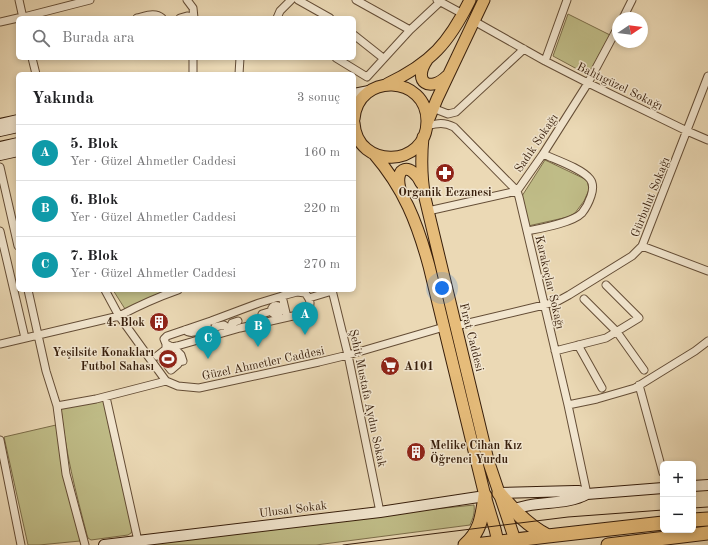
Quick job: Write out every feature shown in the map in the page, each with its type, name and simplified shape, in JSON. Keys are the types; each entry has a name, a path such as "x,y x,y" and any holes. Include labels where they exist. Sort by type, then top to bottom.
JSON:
{"highway":[{"path":"499,493 510,511 532,527 548,536"},
{"path":"465,545 474,536 478,528 485,496"},
{"path":"696,520 708,519"},
{"path":"475,545 516,543 548,536 660,524"},
{"path":"608,545 708,533"},
{"path":"538,545 548,536"},
{"path":"678,545 708,541"}],"main road":[{"path":"356,110 361,99 369,91 407,74 429,58 443,44 456,26 470,0"},
{"name":"Fırat Caddesi","path":"484,0 448,76 428,106 421,164 422,185 428,211 487,454 499,493"},
{"path":"429,58 422,69 421,78 424,82 431,85 448,76"},
{"path":"384,85 396,85 406,88 428,106"},
{"path":"374,154 391,158 402,156 417,146 425,131"},
{"name":"Fırat Caddesi","path":"357,139 364,147 374,154 400,189 408,204 419,232 426,253 498,544"},
{"path":"400,189 398,180 399,176 403,170 406,169 412,171 416,175 422,185"},
{"path":"510,511 516,543"}],"street":[{"path":"19,0 21,16"},
{"path":"29,16 90,0"},
{"path":"278,16 280,11 291,0"},
{"path":"298,0 326,16"},
{"path":"356,0 410,30"},
{"path":"545,61 567,0"},
{"path":"626,12 632,0"},
{"path":"189,1 193,8 194,16"},
{"path":"339,60 367,77 383,58 438,1 463,14"},
{"path":"144,16 158,14 160,16"},
{"path":"0,22 16,19"},
{"name":"Bahtıgüzel Sokağı","path":"474,22 588,83 708,140"},
{"path":"356,37 383,58"},
{"name":"Sadık Sokağı","path":"428,211 517,191 544,154 588,83 612,38"},
{"path":"428,106 448,114 456,112 524,49"},
{"path":"32,60 36,72"},
{"path":"193,60 193,72"},
{"path":"239,72 240,60"},
{"name":"Gürbulut Sokağı","path":"456,326 558,301 632,256 642,246 708,76"},
{"path":"356,94 369,91"},
{"path":"0,124 16,120"},
{"name":"Karakoçlar Sokağı","path":"425,131 438,123 448,124 454,127 517,191 568,405 587,494"},
{"path":"0,132 16,128"},
{"path":"0,147 16,143"},
{"path":"0,155 16,151"},
{"path":"527,231 576,218 583,212 593,189 592,180 585,174 544,154"},
{"path":"0,167 16,227 0,231 25,338"},
{"path":"2,244 16,242"},
{"path":"642,246 708,272"},
{"path":"555,351 606,338 639,318 606,285"},
{"path":"28,292 46,371 57,406 66,474 85,545"},
{"path":"57,406 106,397 166,381 119,316 106,292"},
{"path":"0,344 119,316 173,292"},
{"path":"177,346 175,349 181,355 183,361 178,362 172,370 158,356 166,347 177,346 196,340 210,328 236,312 259,303 297,292 305,293 311,303 306,313 264,323 240,328 210,328 185,330 167,336 164,339 166,347 178,362"},
{"path":"309,298 326,292"},
{"name":"Şehit Mustafa Aydın Sokak","path":"332,292 348,355 380,512"},
{"path":"282,296 282,307 287,317"},
{"path":"584,299 617,332 644,370"},
{"path":"259,303 264,323"},
{"path":"262,314 282,307"},
{"path":"185,330 186,332 191,333 197,332 200,329 224,325 228,328 235,322 236,312"},
{"path":"235,322 240,328"},
{"name":"Güzel Ahmetler Caddesi","path":"166,381 178,386 199,388 348,355 444,327"},
{"path":"196,340 197,332"},
{"path":"568,405 597,399 635,388 695,351 708,341"},
{"path":"578,345 602,388"},
{"path":"639,385 660,461"},
{"path":"106,397 138,540"},
{"path":"0,440 21,545"},
{"path":"696,486 708,485"},
{"path":"499,493 579,491 587,494 660,488"},
{"path":"510,511 533,505 581,498 587,494"},
{"name":"Ulusal Sokak","path":"104,545 380,512 485,496"}],"shaded area":[{"path":"568,14 610,35 588,75 553,56"},
{"path":"545,160 587,180 589,189 584,201 575,213 568,217 528,226 522,196"},
{"path":"114,292 172,292 125,309"},
{"path":"102,399 118,469 122,478 133,530 128,535 91,540 87,535 71,472 61,408"},
{"path":"56,425 82,536 80,541 28,545 4,437"},
{"path":"474,505 474,515 470,525 316,545 126,545 357,517"}],"tram line":[{"path":"696,508 708,507"},
{"path":"343,545 568,517 660,510"}],"place":[{"name":"Organik Eczanesi","path":"445,173"},
{"name":"4. Blok","path":"159,322"},
{"name":"5. Blok","path":"305,335"},
{"name":"6. Blok","path":"258,347"},
{"name":"Yeşilsite Konakları Futbol Sahası","path":"168,359"},
{"name":"7. Blok","path":"208,359"},
{"name":"A101","path":"390,366"},
{"name":"Melike Cihan Kız Öğrenci Yurdu","path":"416,452"}]}
